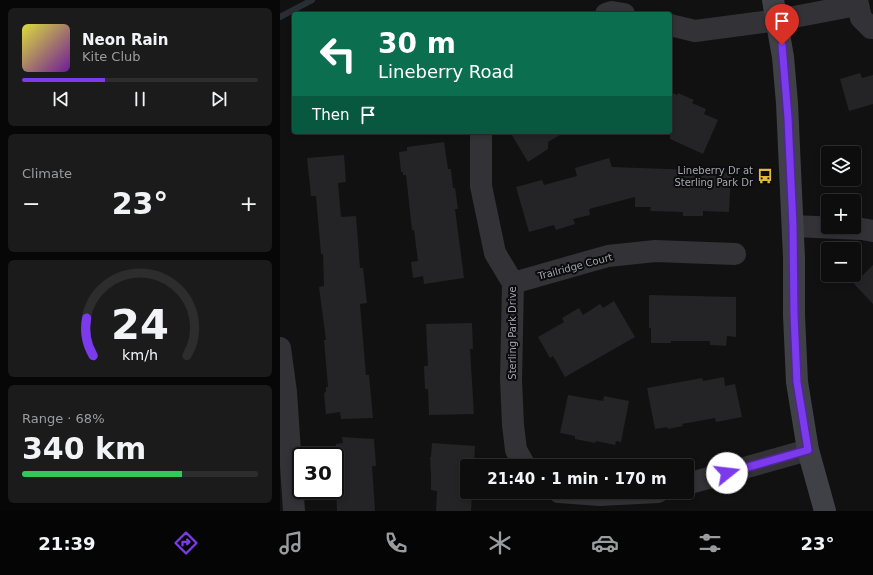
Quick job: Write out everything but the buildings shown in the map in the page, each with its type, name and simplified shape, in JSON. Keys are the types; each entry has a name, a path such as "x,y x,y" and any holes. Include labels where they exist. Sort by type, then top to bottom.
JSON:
{"street":[{"path":"672,25 696,31 775,10 857,2 861,18 871,28 873,28"},
{"path":"775,10 784,65 793,226 794,315 797,382 808,450 825,511"},
{"name":"Sterling Park Drive","path":"480,134 481,186 495,253 513,283 511,379 513,425 516,450 521,459"},
{"path":"793,226 862,229 873,231"},
{"name":"Trailridge Court","path":"513,283 608,256 655,251 735,254"},
{"path":"280,348 294,511"},
{"path":"694,482 808,450"}],"waterway":[{"path":"280,17 312,0"}],"place":[{"name":"Lineberry Dr at Sterling Park Dr","path":"765,176"}],"route":[{"path":"727,473 808,450 797,382 794,315 793,226 788,118 782,45"}]}
